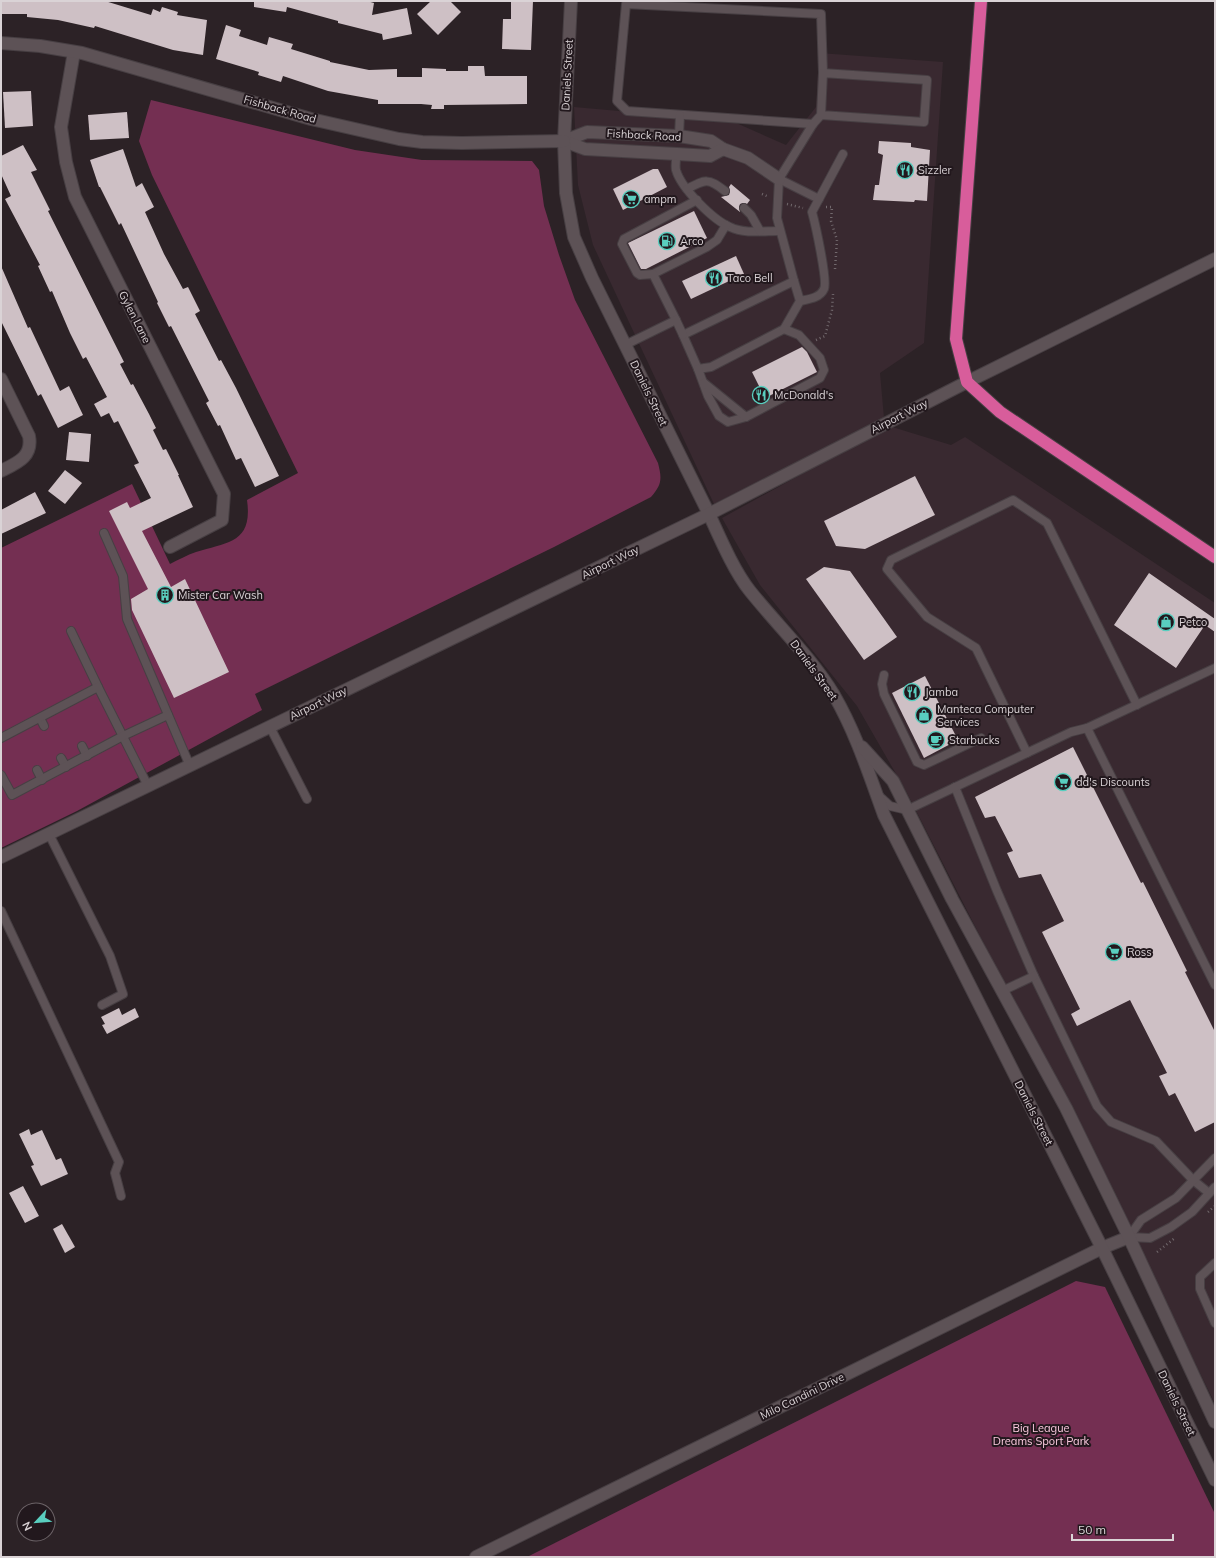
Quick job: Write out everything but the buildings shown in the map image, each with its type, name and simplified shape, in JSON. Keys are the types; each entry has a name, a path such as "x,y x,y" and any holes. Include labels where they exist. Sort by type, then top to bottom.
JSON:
{"highway":[{"path":"981,1 956,339 968,382 1000,412 1215,557"}],"main road":[{"name":"Daniels Street","path":"571,1 564,141 566,193 574,237 625,346 731,559 749,590 799,647 834,695 858,743 888,822 1102,1248 1215,1480"},
{"name":"Fishback Road","path":"1,43 40,46 74,52 311,119 399,139 422,142 564,141 587,132 679,136 711,141 723,149 748,158 779,179"},
{"name":"Gylen Lane","path":"74,52 62,127 66,162 75,197 224,494 222,520 170,546"},
{"name":"Fishback Road","path":"564,141 585,149 710,156 723,149"},
{"name":"Airport Way","path":"1,857 709,514 968,382 1215,259"},
{"path":"1,379 29,436 31,444 27,455 1,471"},
{"name":"Daniels Street","path":"858,743 893,781 952,899 1066,1108 1129,1237 1215,1422"},
{"name":"Milo Candini Drive","path":"476,1557 1102,1248 1129,1237"}],"lane":[{"path":"698,369 711,366 784,329 800,301 779,231 777,218 779,179 813,124 821,115 823,73 821,14 626,4 617,101 627,111 813,124"},
{"path":"821,115 924,122 927,80 823,73"},
{"path":"679,136 680,115"},
{"path":"677,154 677,171 687,189 697,200 726,225 740,230 779,231"},
{"path":"800,301 817,297 825,288 818,234 812,212 843,154"},
{"path":"779,179 819,199"},
{"path":"687,189 707,180 725,192"},
{"path":"697,200 624,239 622,244 637,273 640,275 652,274 707,247 717,240 726,225"},
{"path":"744,208 751,215 760,231"},
{"path":"652,274 683,335 708,396 719,416 728,422 746,416 820,378 824,370 820,358 799,335 784,329"},
{"path":"683,335 794,281"},
{"path":"625,346 676,320"},
{"path":"703,383 746,416"},
{"path":"1027,753 976,648 927,617 887,569 891,560 1013,500 1047,523 1136,705"},
{"path":"104,533 123,576 127,619 190,766"},
{"path":"71,631 148,786"},
{"path":"876,792 890,806 907,810 1070,732 1087,728 1215,668"},
{"path":"884,675 882,684 884,694 917,762 924,765 981,738"},
{"path":"1,738 40,718 64,710 98,687"},
{"path":"1,775 12,795 123,736 168,715"},
{"path":"40,718 44,726"},
{"path":"270,727 307,799"},
{"path":"1087,728 1215,985"},
{"path":"17,729 21,737"},
{"path":"82,746 87,756"},
{"path":"61,758 66,767"},
{"path":"37,770 42,780"},
{"path":"955,787 997,891 1034,976 1098,1106 1111,1122 1156,1141 1193,1180 1212,1190 1192,1212 1171,1227 1150,1238 1129,1237"},
{"path":"49,834 110,956 123,994 102,1005"},
{"path":"1,911 119,1162 115,1173 121,1196"},
{"path":"1002,991 1034,976"},
{"path":"1129,1237 1141,1220 1176,1198 1215,1158"},
{"path":"1215,1263 1200,1277 1200,1289 1215,1323"}],"shaded area":[{"path":"819,53 943,62 924,343 880,373 884,418 714,504 593,245 578,185 574,107 653,114 699,111 734,122 786,145 816,107"},
{"path":"889,426 951,445 965,437 1215,603 1215,1404 1135,1239 907,793 857,706 760,585 722,518"}],"green space":[{"path":"151,100 355,150 422,160 532,161 539,170 544,206 575,300 658,463 660,481 651,497 554,547 255,694 262,710 77,811 1,848 1,548 132,484 170,564 193,553 218,546 236,538 242,533 246,525 248,514 247,500 298,473 152,175 139,141"},
{"name":"Big League Dreams Sport Park","path":"1076,1281 1105,1287 1215,1514 1215,1557 527,1557"}],"place":[{"name":"Sizzler","path":"905,170"},
{"name":"ampm","path":"631,199"},
{"name":"Arco","path":"667,241"},
{"name":"Taco Bell","path":"714,278"},
{"name":"McDonald's","path":"761,395"},
{"name":"Mister Car Wash","path":"165,595"},
{"name":"Petco","path":"1166,622"},
{"name":"Jamba","path":"912,692"},
{"name":"Manteca Computer Services","path":"924,715"},
{"name":"Starbucks","path":"936,740"},
{"name":"dd's Discounts","path":"1063,782"},
{"name":"Ross","path":"1114,952"}]}
